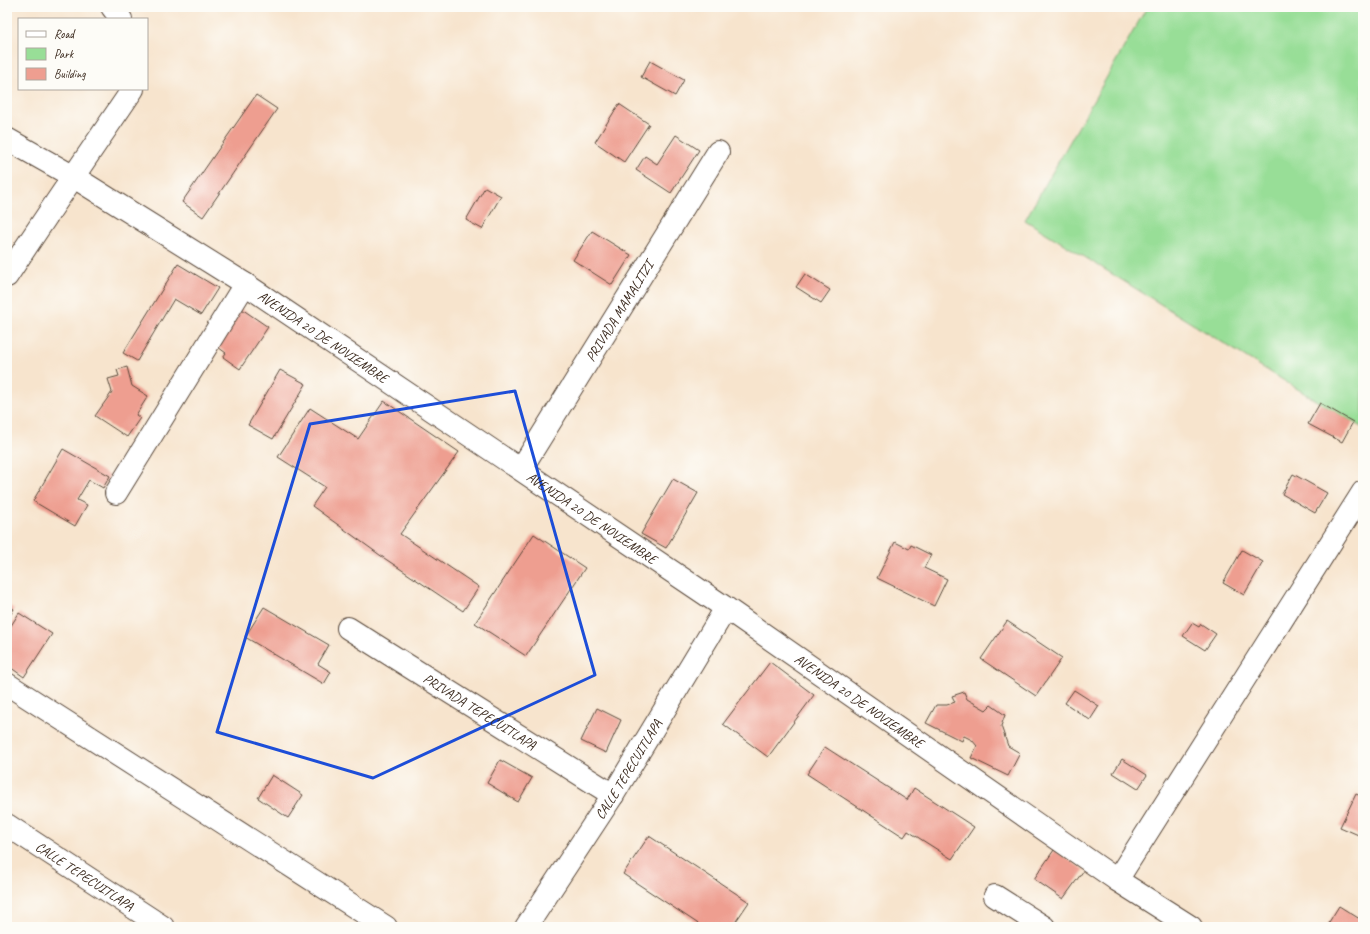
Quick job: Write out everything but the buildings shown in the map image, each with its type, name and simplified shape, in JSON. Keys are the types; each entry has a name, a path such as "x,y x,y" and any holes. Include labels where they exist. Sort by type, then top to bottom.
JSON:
{"street":[{"path":"112,7 120,18"},
{"path":"7,276 53,205 74,177 132,90"},
{"name":"AVENIDA 20 DE NOVIEMBRE","path":"7,139 74,177 245,284 726,608 1116,880 1191,927"},
{"name":"PRIVADA MAMALITZI","path":"521,469 718,152"},
{"path":"116,492 245,284"},
{"path":"1116,880 1363,492"},
{"name":"CALLE TEPECUITLAPA","path":"526,927 612,795 726,608"},
{"name":"PRIVADA TEPECUITLAPA","path":"348,628 612,795"},
{"path":"7,684 386,927"},
{"name":"CALLE TEPECUITLAPA","path":"7,825 163,927"},
{"path":"995,896 1044,927"}],"highlighted area":[{"path":"515,391 595,675 373,778 217,732 310,424"}],"green space":[{"path":"1147,7 1363,7 1363,428 1320,403 1025,220"}]}
